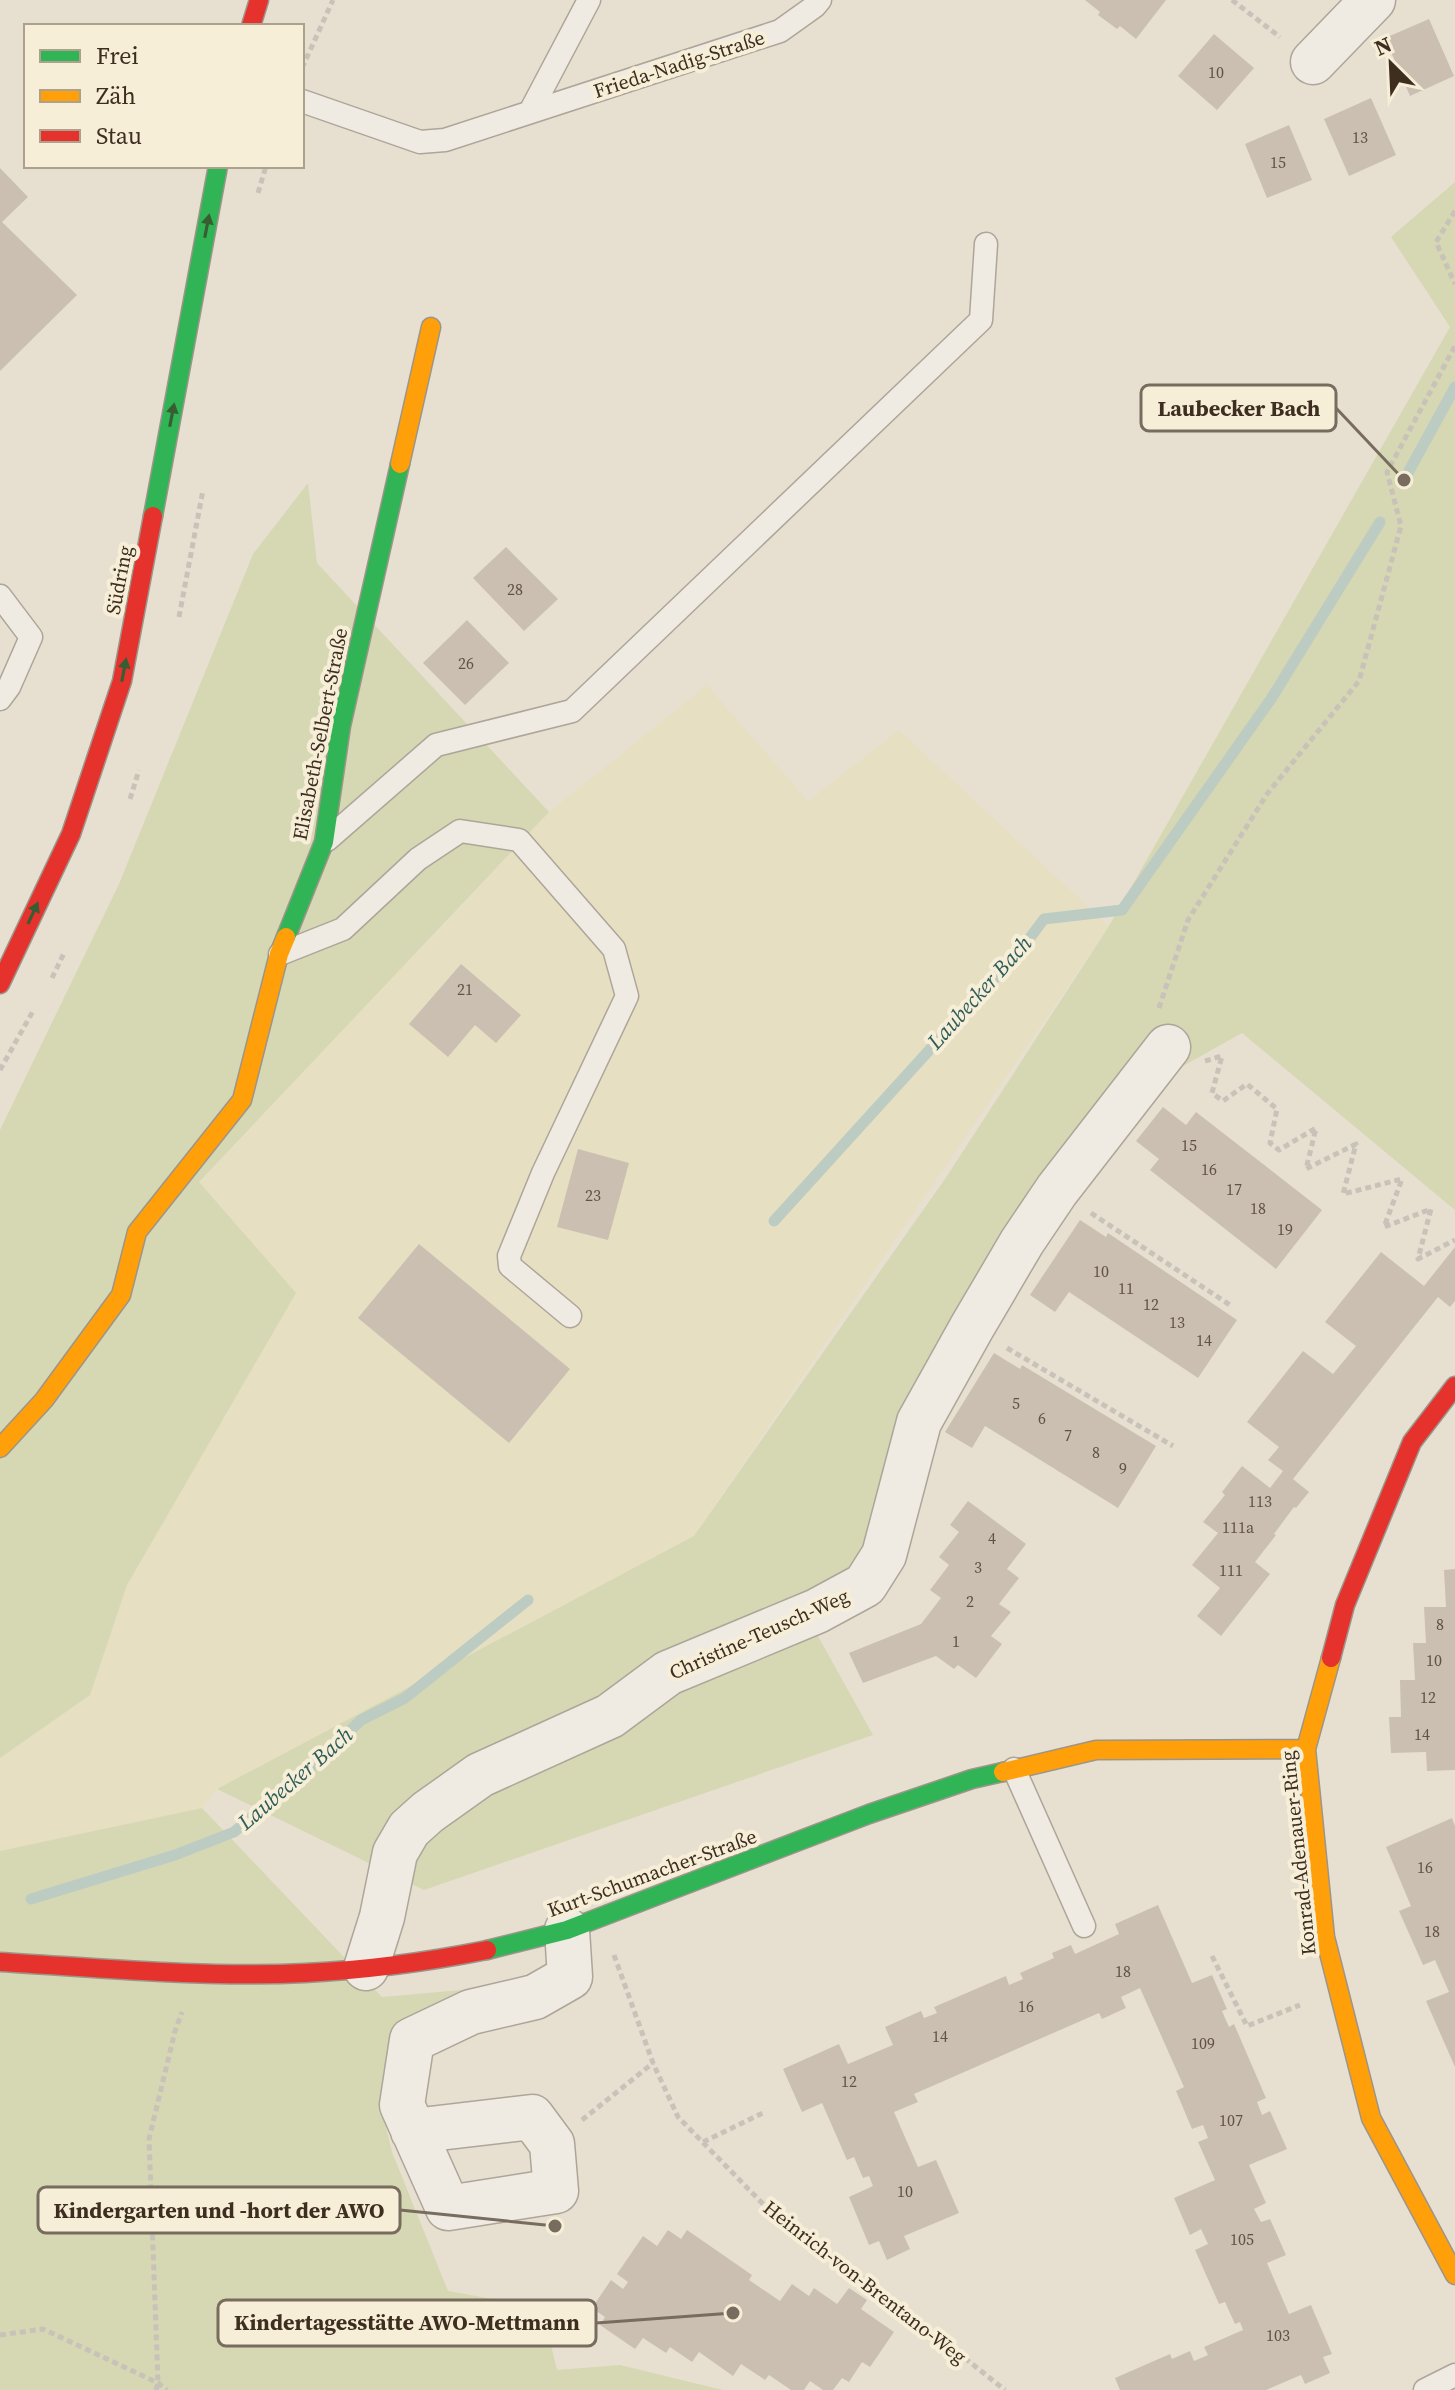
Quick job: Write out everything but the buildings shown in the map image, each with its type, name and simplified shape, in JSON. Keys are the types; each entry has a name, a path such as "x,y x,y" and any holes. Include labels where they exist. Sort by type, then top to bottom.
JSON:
{"street":[{"path":"252,24 259,0"},
{"path":"1313,62 1373,0"},
{"name":"Südring","path":"0,984 71,834 122,681 218,168"},
{"name":"Elisabeth-Selbert-Straße","path":"0,1448 44,1400 121,1295 137,1232 242,1100 279,954 324,842 341,726 431,327"},
{"name":"Christine-Teusch-Weg","path":"366,1968 382,1917 395,1853 409,1829 428,1812 480,1775 610,1716 668,1673 817,1611 865,1585 884,1555 919,1422 972,1327 1057,1190 1168,1047"},
{"name":"Konrad-Adenauer-Ring","path":"1455,1386 1412,1442 1345,1605 1306,1749 1325,1937 1371,2118 1455,2275"},
{"name":"Kurt-Schumacher-Straße","path":"0,1962 196,1973 304,1973 451,1957 507,1946 584,1923 869,1814 972,1779 1096,1750 1306,1749"},
{"path":"413,2131 532,2117 552,2144 556,2191 448,2208 413,2131 402,2105 412,2040 471,2012 535,1997 570,1977 584,1923"}],"lane":[{"path":"530,112 589,0"},
{"name":"Frieda-Nadig-Straße","path":"304,102 420,142 445,140 780,31 820,0"},
{"path":"324,842 436,745 572,711 981,320 986,244"},
{"path":"0,596 31,637 9,687 0,699"},
{"path":"279,954 343,929 418,859 460,831 519,840 614,949 627,996 543,1173 509,1256 510,1266 570,1316"},
{"path":"1014,1769 1084,1926"},
{"path":"1425,2390 1455,2375"}],"path":[{"path":"304,64 333,0"},
{"path":"1232,0 1313,62"},
{"path":"1455,211 1436,242 1455,284"},
{"path":"1455,346 1387,472 1401,526 1359,681 1267,794 1188,920 1153,1024 1168,1047 1190,1067 1222,1056 1212,1093 1223,1101 1247,1084 1277,1109 1270,1143 1279,1150 1316,1128 1306,1169 1356,1144 1343,1194 1402,1179 1384,1227 1431,1209 1418,1259 1455,1240"},
{"path":"1057,1190 1230,1305"},
{"path":"972,1327 1173,1446"},
{"name":"Heinrich-von-Brentano-Weg","path":"584,1923 678,2117 769,2210 870,2283 1005,2390"},
{"path":"1212,1956 1247,2026 1338,1989"},
{"path":"156,2390 149,2139 175,2031 196,1973"},
{"path":"552,2144 653,2063"},
{"path":"703,2142 765,2112"},
{"path":"0,2335 43,2329 167,2390"}],"shaded area":[{"path":"707,685 808,801 899,730 1109,926 694,1536 217,1789 202,1808 0,1851 0,1758 90,1695 127,1585 295,1293 199,1182 549,812"}],"green space":[{"path":"1455,182 1455,1210 1242,1033 1142,1089 908,1431 870,1565 814,1629 873,1735 424,1890 217,1789 694,1536 947,1176 1109,926 1450,327 1391,237"},
{"path":"308,483 317,563 549,812 199,1182 296,1293 127,1585 90,1695 0,1758 0,1130 119,884 253,554"},
{"path":"202,1808 382,1997 543,1983 404,2031 382,2110 392,2152 448,2291 542,2308 557,2370 620,2365 723,2390 0,2390 0,1851"}],"waterway":[{"name":"Laubecker Bach","path":"1404,480 1455,387"},
{"name":"Laubecker Bach","path":"774,1221 1023,947 1044,919 1122,910 1271,699 1380,522"},
{"name":"Laubecker Bach","path":"31,1899 175,1855 234,1832 361,1720 405,1698 528,1600"}],"traffic: fast":[{"path":"153,516 218,168"},
{"path":"286,937 324,842 341,726 400,464"},
{"path":"487,1950 567,1930 869,1814 972,1779 1003,1772"}],"traffic: slow":[{"path":"400,464 431,327"},
{"path":"0,1448 44,1400 121,1295 137,1232 242,1100 286,937"},
{"path":"1331,1658 1306,1749 1325,1937 1371,2118 1455,2275"},
{"path":"1003,1772 1096,1750 1306,1749"}],"traffic: jam":[{"path":"252,24 259,0"},
{"path":"0,984 71,834 122,681 153,516"},
{"path":"1331,1658 1345,1605 1412,1442 1455,1386"},
{"path":"0,1962 152,1972 267,1974 374,1968 487,1950"}],"place":[{"name":"Laubecker Bach","path":"1404,480"},
{"name":"Kindergarten und -hort der AWO","path":"555,2226"},
{"name":"Kindertagesstätte AWO-Mettmann","path":"733,2313"}]}
